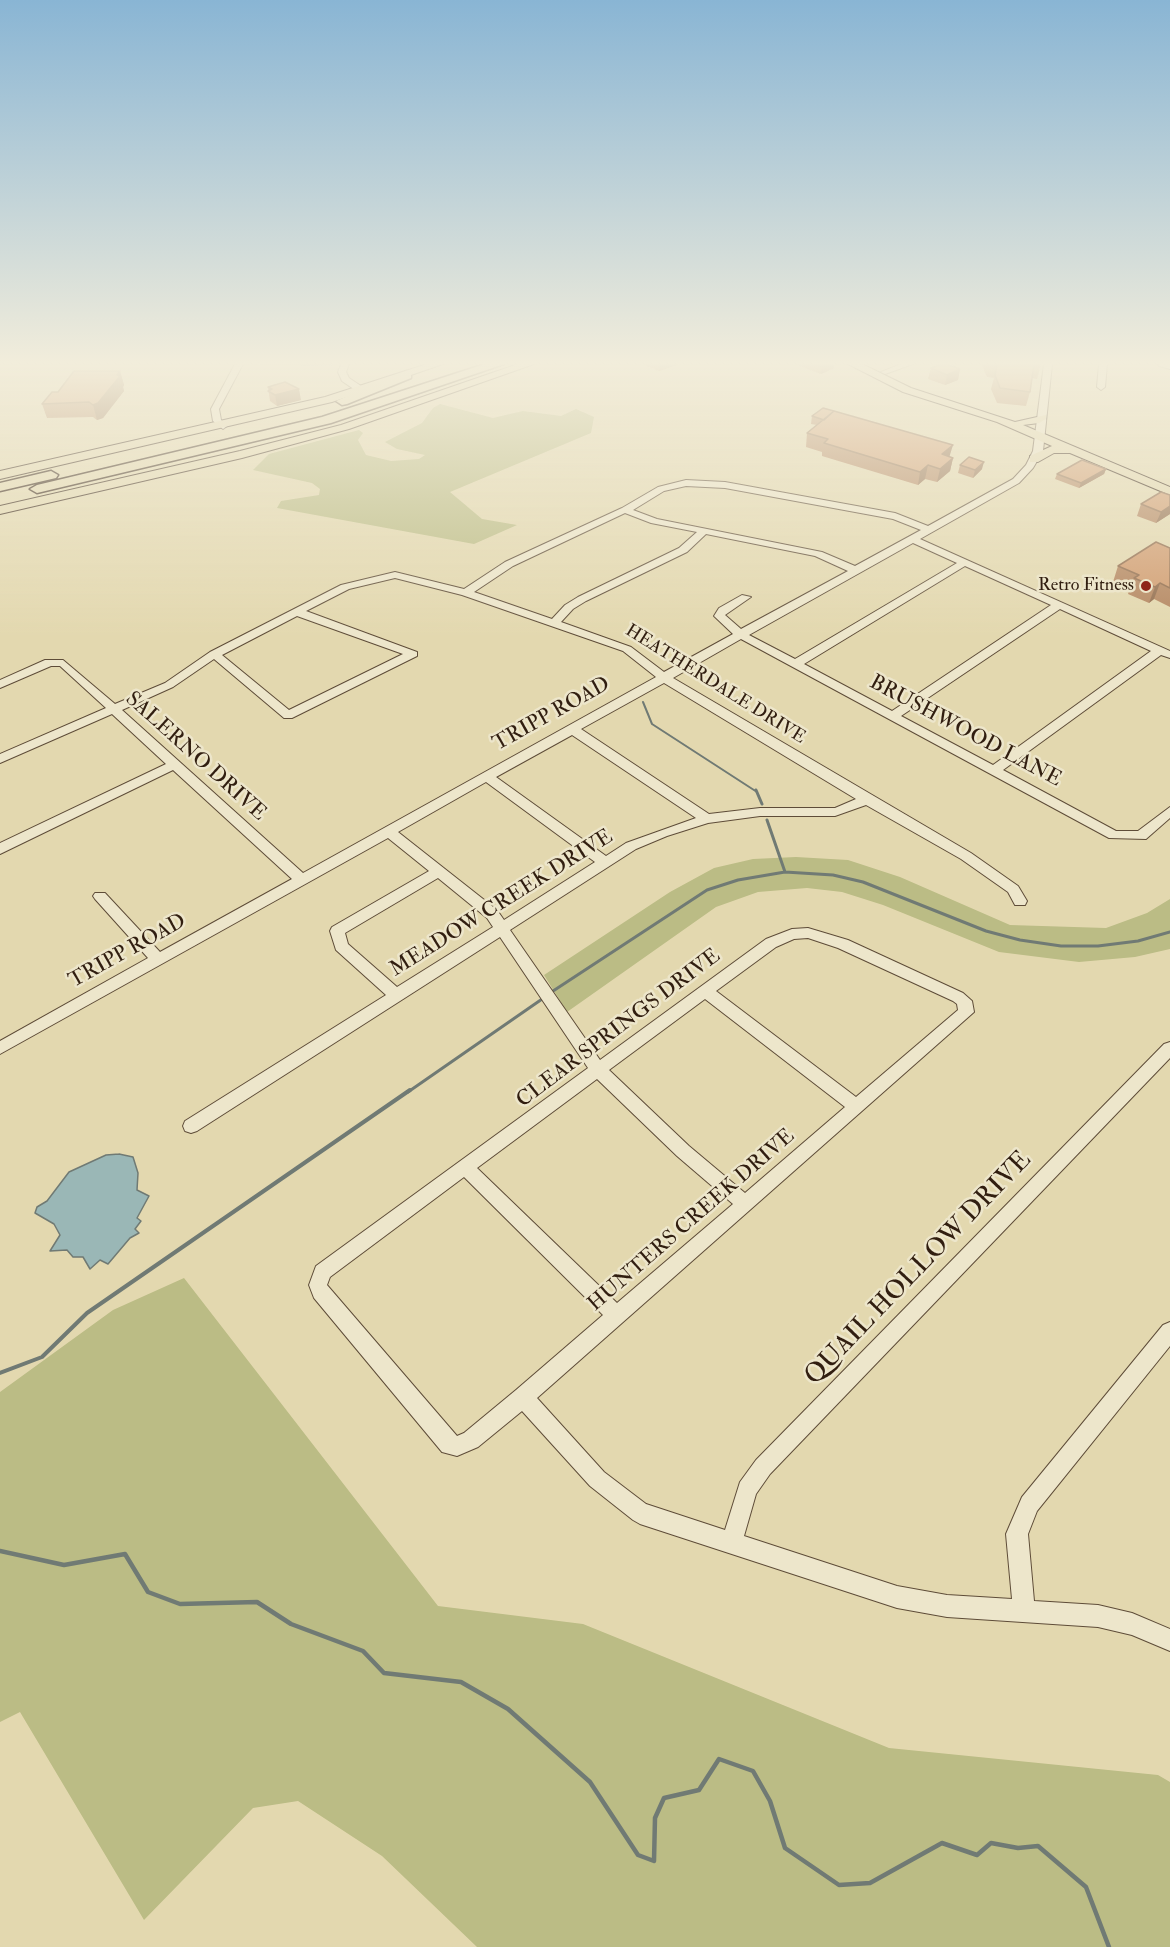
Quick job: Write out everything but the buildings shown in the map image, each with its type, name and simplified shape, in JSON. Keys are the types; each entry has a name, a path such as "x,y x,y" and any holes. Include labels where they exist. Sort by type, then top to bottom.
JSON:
{"highway":[{"path":"0,487 146,455"},
{"path":"0,497 180,455"},
{"path":"37,489 237,455"}],"main road":[{"path":"0,475 92,455"},
{"path":"0,510 238,455"},
{"path":"1035,459 1042,455"},
{"path":"1084,455 1170,491"},
{"path":"1096,455 1170,482"}],"street":[{"name":"TRIPP ROAD","path":"0,1048 1016,481 1035,459 1036,455"},
{"path":"466,593 509,564 625,510 661,489 698,482 895,516 928,529"},
{"path":"625,510 655,521 808,552 855,570"},
{"path":"555,622 569,607 582,598 683,550 704,531"},
{"path":"911,538 1165,652"},
{"path":"797,663 965,562"},
{"name":"HEATHERDALE DRIVE","path":"0,759 169,685 214,654 300,613 345,587 386,575 466,593 555,622 627,649 663,677 966,856 1012,889 1020,901"},
{"name":"BRUSHWOOD LANE","path":"746,597 723,610 719,616 740,634 1118,836 1141,836 1170,811"},
{"path":"893,716 1059,605"},
{"path":"214,654 288,715 413,654 300,613"},
{"path":"994,770 1165,652"},
{"name":"SALERNO DRIVE","path":"0,684 49,662 63,663 301,879"},
{"path":"570,728 707,819"},
{"path":"0,849 174,765"},
{"path":"486,776 606,863"},
{"name":"MEADOW CREEK DRIVE","path":"191,1126 631,846 662,833 707,819 760,812 835,812 852,807 866,799"},
{"path":"388,831 480,903 502,929 598,1070 683,1151 745,1203"},
{"path":"397,996 341,946 337,931 438,872"},
{"path":"100,896 158,960"},
{"name":"CLEAR SPRINGS DRIVE","path":"438,1433 321,1292 318,1285 319,1277 776,940 792,934 808,933 834,940 958,997 967,1006"},
{"path":"705,991 857,1107"},
{"name":"HUNTERS CREEK DRIVE","path":"438,1433 449,1445 457,1446 471,1440 966,1012 967,1006"},
{"name":"QUAIL HOLLOW DRIVE","path":"732,1542 747,1489 763,1467 1170,1048"},
{"path":"466,1167 617,1316"},
{"path":"1024,1611 1017,1534 1029,1504 1170,1331"},
{"path":"523,1397 597,1479 640,1514 732,1542 897,1598 947,1606 1098,1616 1132,1624 1170,1640"}],"green space":[{"path":"268,455 366,455 391,461 419,459 425,455 539,455 450,492 482,519 517,525 474,544 277,508 281,501 319,495 320,489 312,483 253,470"},
{"path":"796,857 848,860 900,877 1010,925 1106,928 1147,913 1170,899 1170,949 1135,957 1079,962 999,952 883,905 842,892 807,888 758,892 716,907 567,1012 544,975 670,892 714,868 753,859"},
{"path":"184,1278 438,1606 583,1624 889,1748 1158,1775 1170,1782 1170,1947 477,1947 382,1856 298,1801 253,1808 144,1920 20,1712 0,1722 0,1392 113,1310"}],"water":[{"path":"119,1154 133,1157 138,1173 137,1190 149,1196 137,1218 141,1221 135,1229 139,1233 130,1238 108,1264 100,1260 90,1269 83,1257 73,1257 67,1250 50,1251 60,1235 54,1224 35,1213 37,1207 47,1201 69,1172 106,1155"}],"waterway":[{"path":"643,702 652,724 757,792"},
{"path":"757,792 762,804"},
{"path":"767,820 785,872"},
{"path":"550,993 707,890 738,880 785,872"},
{"path":"785,872 833,875 863,882 986,931 1020,940 1061,946 1098,946 1138,941 1170,932"},
{"path":"408,1092 545,997"},
{"path":"0,1373 42,1357 87,1313 410,1090"},
{"path":"0,1551 64,1565 125,1554 148,1592 180,1604 257,1602 291,1624 363,1651 384,1673 461,1682 508,1709 590,1782 638,1855 654,1861 655,1818 664,1798 699,1790 719,1759 753,1771 770,1801 785,1848 839,1885 870,1883 942,1843 977,1855 991,1843 1018,1848 1038,1846 1086,1887 1109,1947"}],"place":[{"name":"Retro Fitness","path":"1146,586"}]}
